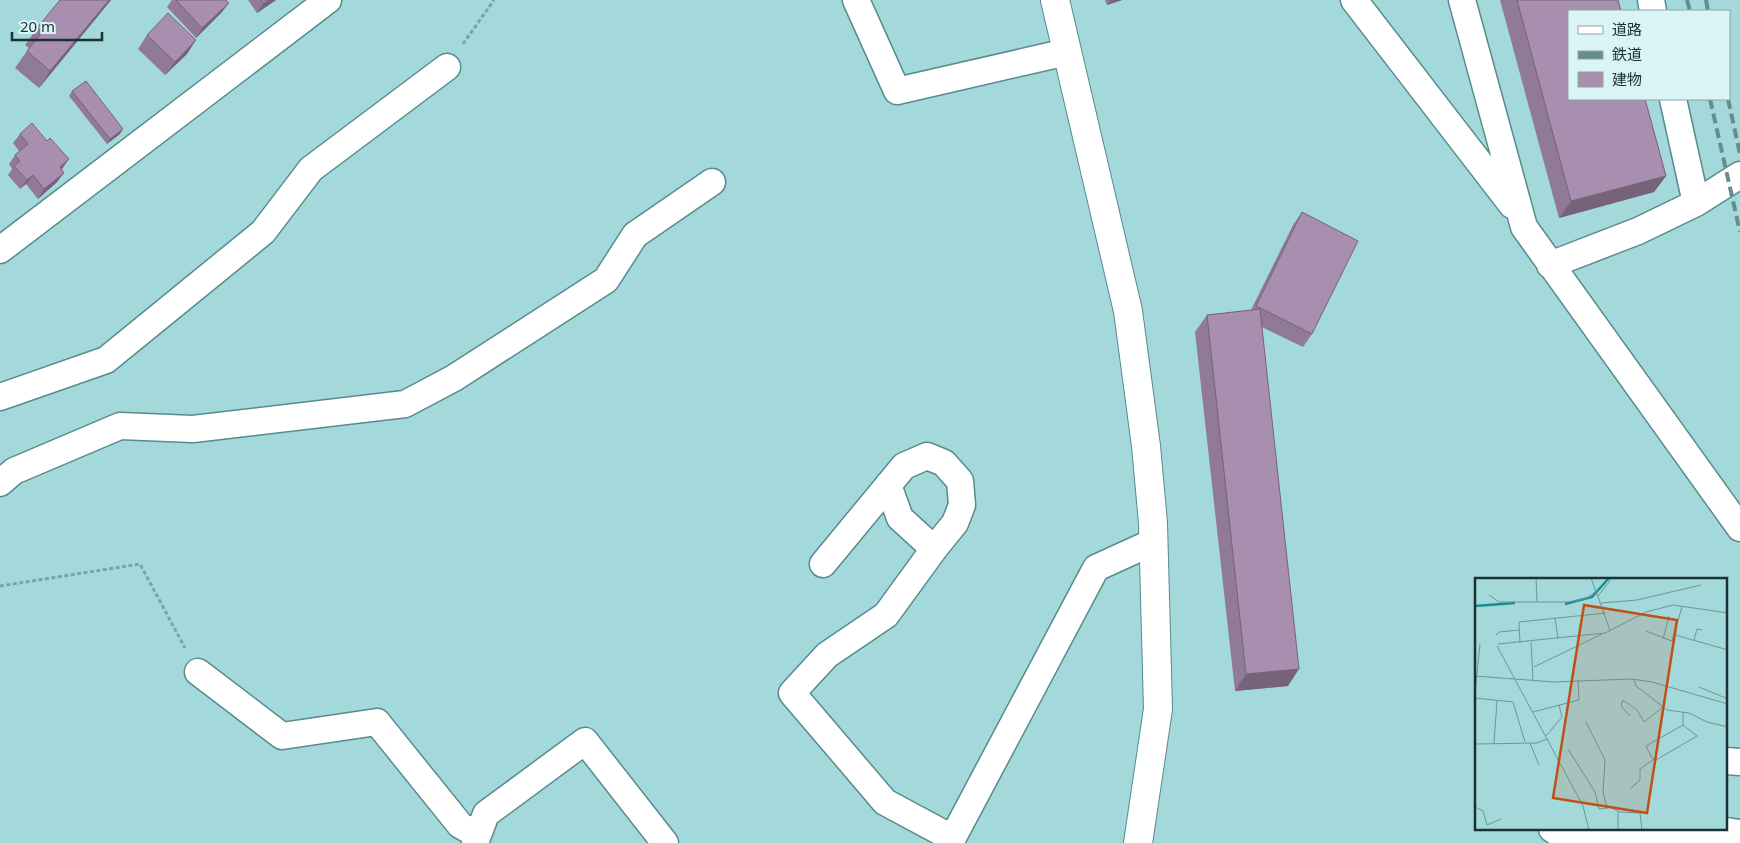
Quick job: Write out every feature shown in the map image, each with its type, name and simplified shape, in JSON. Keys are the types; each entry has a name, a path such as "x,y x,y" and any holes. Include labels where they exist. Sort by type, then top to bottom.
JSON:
{"street":[{"path":"0,250 328,0"},
{"path":"856,0 897,91 1067,52"},
{"path":"1054,0 1128,311 1146,446 1153,542 1158,709 1138,843"},
{"path":"1354,0 1521,216"},
{"path":"1462,0 1524,227 1740,528"},
{"path":"0,397 106,360 263,232 311,169 447,67"},
{"path":"1673,100 1696,203"},
{"path":"1550,265 1638,231 1696,203 1740,175"},
{"path":"0,483 14,471 120,426 193,429 404,404 454,378 606,280 635,235 712,182"},
{"path":"823,564 904,466 927,456 944,463 960,481 962,505 955,524 886,614 827,655 792,692 885,802 951,841 1096,568 1153,542"},
{"path":"888,486 900,518 934,549"},
{"path":"198,672 282,736 377,722 460,825 476,839 486,814 585,741 665,843"},
{"path":"1554,830 1567,839 1602,841 1655,832 1718,830 1740,833"}],"path":[{"path":"447,67 494,0"},
{"path":"0,586 140,564 198,672"}],"building":[{"path":"60,0 109,0 50,71 27,51 42,32 37,28"},
{"path":"176,0 226,0 229,3 202,28"},
{"path":"261,0 269,0 263,4"},
{"path":"1517,0 1618,0 1621,10 1568,10 1568,100 1645,100 1666,176 1571,201"},
{"path":"168,13 196,40 175,62 147,35"},
{"path":"86,81 123,129 110,139 72,91"},
{"path":"32,123 47,141 50,138 69,159 60,167 64,173 44,189 33,175 27,180 14,166 20,161 15,155 28,144 20,134"},
{"path":"1302,212 1358,241 1312,334 1256,306"},
{"path":"1260,309 1299,669 1246,674 1207,315"}],"railway":[{"path":"1687,0 1690,10"},
{"path":"1706,0 1708,10"},
{"path":"1710,100 1740,232"},
{"path":"1728,100 1740,154"}]}
